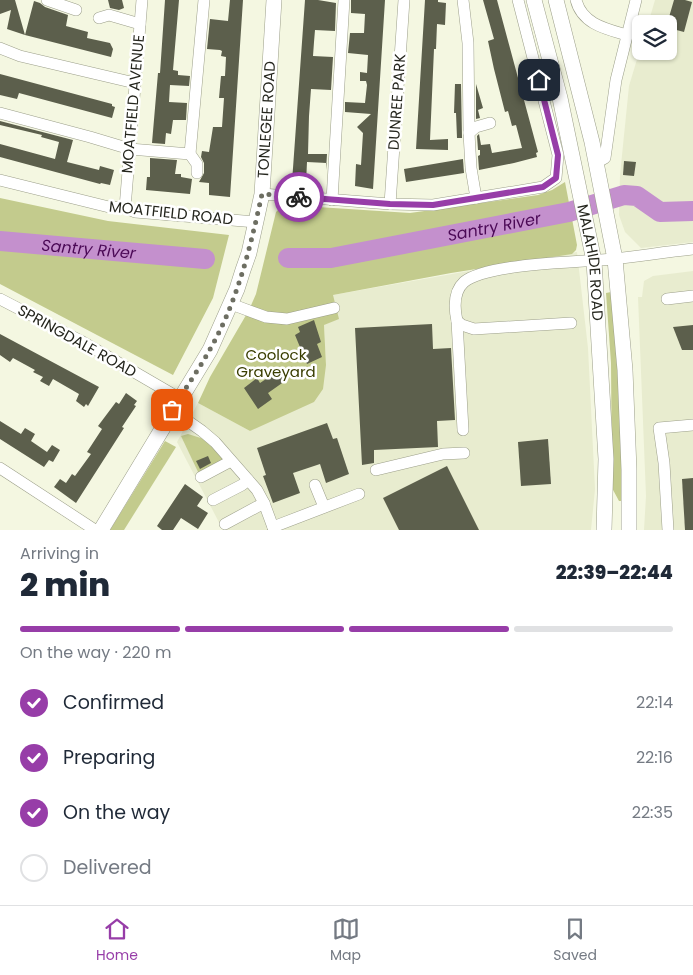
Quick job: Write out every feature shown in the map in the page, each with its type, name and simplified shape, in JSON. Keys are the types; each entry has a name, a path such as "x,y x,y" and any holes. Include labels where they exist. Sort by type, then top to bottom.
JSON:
{"main road":[{"name":"TONLEGEE ROAD","path":"101,530 210,350 231,304 249,253 262,194 274,0"},
{"name":"MALAHIDE ROAD","path":"534,0 560,98 594,261 606,460 604,524"},
{"name":"MALAHIDE ROAD","path":"556,0 581,97 615,259 625,370 629,524"},
{"path":"604,524 629,524"}],"street":[{"path":"47,0 76,10"},
{"name":"MOATFIELD AVENUE","path":"125,208 142,0"},
{"path":"197,173 197,164 190,154 204,0"},
{"path":"332,200 344,0"},
{"name":"DUNREE PARK","path":"390,204 404,0"},
{"path":"464,0 468,43 471,168 476,198"},
{"path":"262,194 390,204 433,205 543,187 556,178 558,155 518,0"},
{"path":"576,0 581,14 600,27 627,34"},
{"path":"596,163 605,158 616,80 636,0"},
{"path":"99,18 110,15 140,24"},
{"path":"0,48 20,56 135,83"},
{"path":"0,114 130,149 190,154"},
{"path":"469,133 476,127 490,123"},
{"name":"MOATFIELD ROAD","path":"0,180 109,207 125,208 135,212 256,222"},
{"path":"463,430 457,320 454,307 458,288 465,281 478,274 528,266 581,260 615,259 693,249"},
{"path":"667,298 693,296"},
{"name":"SPRINGDALE ROAD","path":"0,299 81,341 176,404 257,490 274,529"},
{"path":"231,304 266,317 287,319 334,308"},
{"path":"457,320 462,325 474,328 571,323"},
{"path":"668,530 660,428 693,425"},
{"path":"376,470 443,454 464,453"},
{"path":"202,477 231,461"},
{"path":"0,468 95,530"},
{"path":"213,500 248,480"},
{"path":"315,485 324,507"},
{"path":"274,529 359,494"},
{"path":"225,524 264,503"}],"shaded area":[{"path":"655,0 693,0 693,242 641,248 625,232 619,215 620,175 629,86 637,60 677,60 677,15 651,15"},
{"path":"577,252 588,348 595,489 591,530 223,530 177,442 198,403 250,431 326,365 324,325 333,295"},
{"path":"693,271 693,530 644,530 646,496 638,297 642,297 644,281 653,276"}],"green space":[{"name":"Coolock Graveyard","path":"565,182 577,245 576,250 572,254 451,273 333,295 339,319 324,325 326,365 323,389 314,402 250,431 198,403 210,377 249,310 256,294 276,212 282,206 410,213 538,195 552,190"},
{"path":"0,198 108,221 229,235 213,298 173,375 0,284"},
{"path":"611,292 620,403 622,501 619,501 612,488 611,363 606,293"},
{"path":"188,434 204,439 225,461 199,474 181,436"},
{"path":"165,441 176,447 124,530 110,530"}],"building":[{"path":"0,0 15,0 25,35 7,29 11,10 0,14"},
{"path":"108,0 122,0 124,8 119,10 110,8"},
{"path":"165,0 179,0 173,70 178,71 178,75 190,76 189,86 170,85 169,102 187,103 186,120 173,120 171,134 166,133 165,144 152,143 158,73 160,73"},
{"path":"230,0 243,0 230,197 209,195 209,183 199,182 204,173 204,163 201,157 202,151 209,152 213,127 222,127 224,98 219,98 221,76 225,76 226,57 221,56 222,51 220,50 207,49 210,19 228,21"},
{"path":"305,0 336,3 335,31 315,30 313,56 333,57 331,90 311,89 309,116 308,154 327,154 326,163 307,162 306,183 292,182"},
{"path":"351,0 385,0 373,189 355,186 356,164 361,165 363,133 357,127 371,114 345,112 345,102 365,103 367,85 366,81 360,81 360,72 367,73 368,55 348,53 350,33 364,33 365,14 351,13"},
{"path":"425,0 438,0 438,2 446,3 445,25 437,24 436,49 434,49 430,140 448,139 448,150 416,149"},
{"path":"483,0 497,0 538,152 536,153 537,157 479,170 478,156 480,155 480,150 478,150 477,136 479,134 481,145 490,144 492,153 522,148 516,125 512,126 508,111 505,112 488,41 494,39"},
{"path":"674,0 692,2 684,32 677,30 677,15 670,15"},
{"path":"34,1 68,15 66,26 88,32 87,38 110,43 113,49 111,57 25,35"},
{"path":"0,74 112,104 115,107 112,118 19,93 17,99 0,95"},
{"path":"455,84 461,84 462,138 457,138 456,113 454,113"},
{"path":"476,84 483,108 478,110 480,118 476,119"},
{"path":"0,121 73,140 67,162 99,170 100,166 114,170 110,185 0,157 0,144 55,159 59,142 41,137 42,135 0,125"},
{"path":"150,158 177,160 175,174 181,174 181,177 192,179 190,194 146,190 147,177 150,177"},
{"path":"463,159 464,173 406,182 404,169"},
{"path":"624,161 636,162 634,176 623,175"},
{"path":"314,320 321,342 317,344 322,357 307,364 295,335 300,332 298,327"},
{"path":"432,324 433,349 451,348 455,420 437,421 438,447 374,450 374,463 362,465 355,328"},
{"path":"693,325 693,350 682,350 673,327"},
{"path":"0,334 99,387 88,406 86,404 84,407 76,401 79,394 53,379 49,386 40,381 43,377 33,372 35,370 13,358 10,362 0,355"},
{"path":"278,371 285,381 268,393 272,399 258,409 244,388 257,378 260,383"},
{"path":"126,393 137,401 134,405 136,406 76,503 54,487 60,479 66,483 72,474 75,476 91,454 87,452 102,429 98,426 116,402 119,404"},
{"path":"0,421 21,434 25,428 35,434 31,441 47,452 52,445 60,450 53,462 49,460 44,467 0,439"},
{"path":"327,423 333,439 337,438 349,474 326,483 320,464 293,473 300,493 273,503 263,476 266,475 257,448"},
{"path":"548,439 551,484 521,486 518,442"},
{"path":"208,456 211,463 200,469 196,461"},
{"path":"447,466 479,530 399,530 383,498"},
{"path":"693,478 693,530 685,530 682,479"},
{"path":"185,484 203,497 197,506 208,513 198,529 181,518 173,530 162,530 157,526"}],"waterway":[{"name":"Santry River","path":"288,258 331,258 569,212 624,195 637,196 660,212 693,211"},
{"name":"Santry River","path":"0,241 205,259"}],"way so far":[{"path":"172,410 210,350 237,289 249,253 262,194 299,197"}],"route":[{"path":"299,197 390,204 433,205 543,187 556,178 558,155 539,80"}]}
